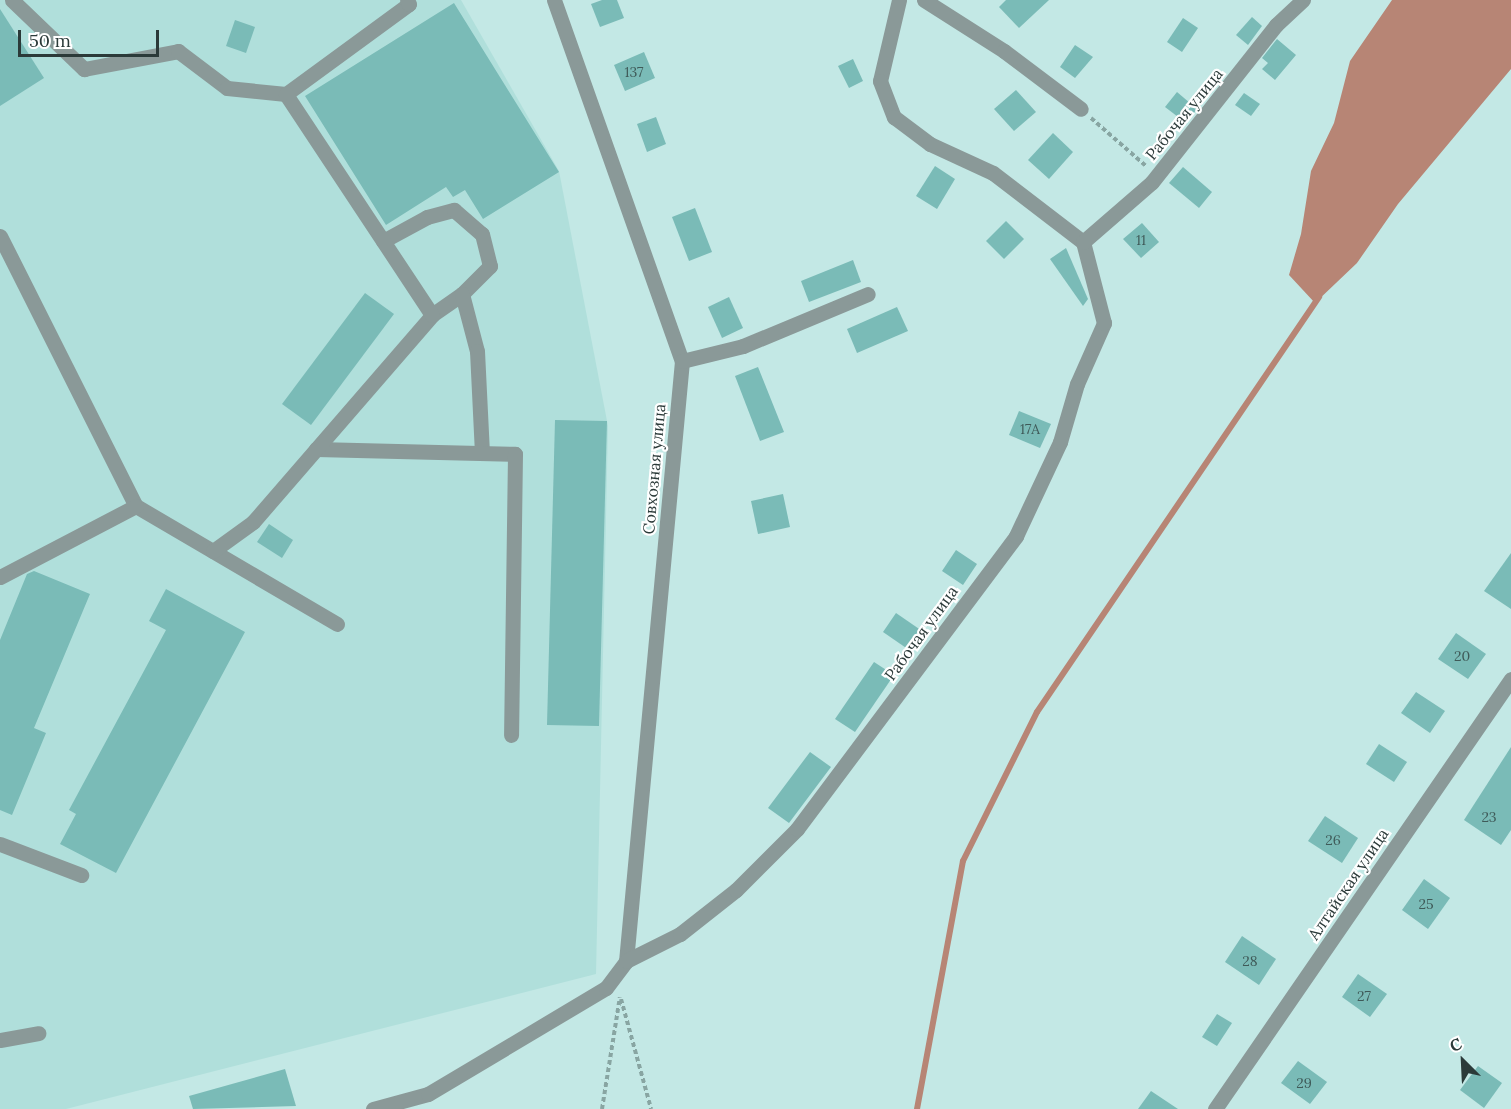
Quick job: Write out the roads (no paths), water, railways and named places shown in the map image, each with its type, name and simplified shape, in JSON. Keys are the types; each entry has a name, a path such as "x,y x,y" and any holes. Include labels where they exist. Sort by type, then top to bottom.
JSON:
{"street":[{"path":"12,0 84,69 178,51 227,88 286,94 409,4 407,0"},
{"name":"Совхозная улица","path":"554,0 682,361 626,961"},
{"path":"899,0 880,81 894,117 930,144 993,173 1083,242"},
{"path":"924,0 1004,51 1081,109"},
{"name":"Рабочая улица","path":"626,961 680,934 736,890 796,829 1016,536 1060,442 1077,384 1104,322 1083,242 1157,176 1276,25 1303,0"},
{"path":"286,94 432,315"},
{"path":"213,551 254,522 432,315 462,294 490,266 483,234 454,210 427,216 383,241"},
{"path":"0,236 136,506 337,624"},
{"path":"462,294 477,351 482,453"},
{"path":"682,361 742,346 868,294"},
{"path":"316,449 515,454 511,735"},
{"path":"0,577 136,506"},
{"name":"Алтайская улица","path":"1215,1109 1511,679"},
{"path":"0,844 81,875"},
{"path":"373,1109 428,1094 606,988 626,961"},
{"path":"0,1040 38,1033"}],"waterway":[{"path":"917,1109 963,861 1037,712 1319,297"}]}
